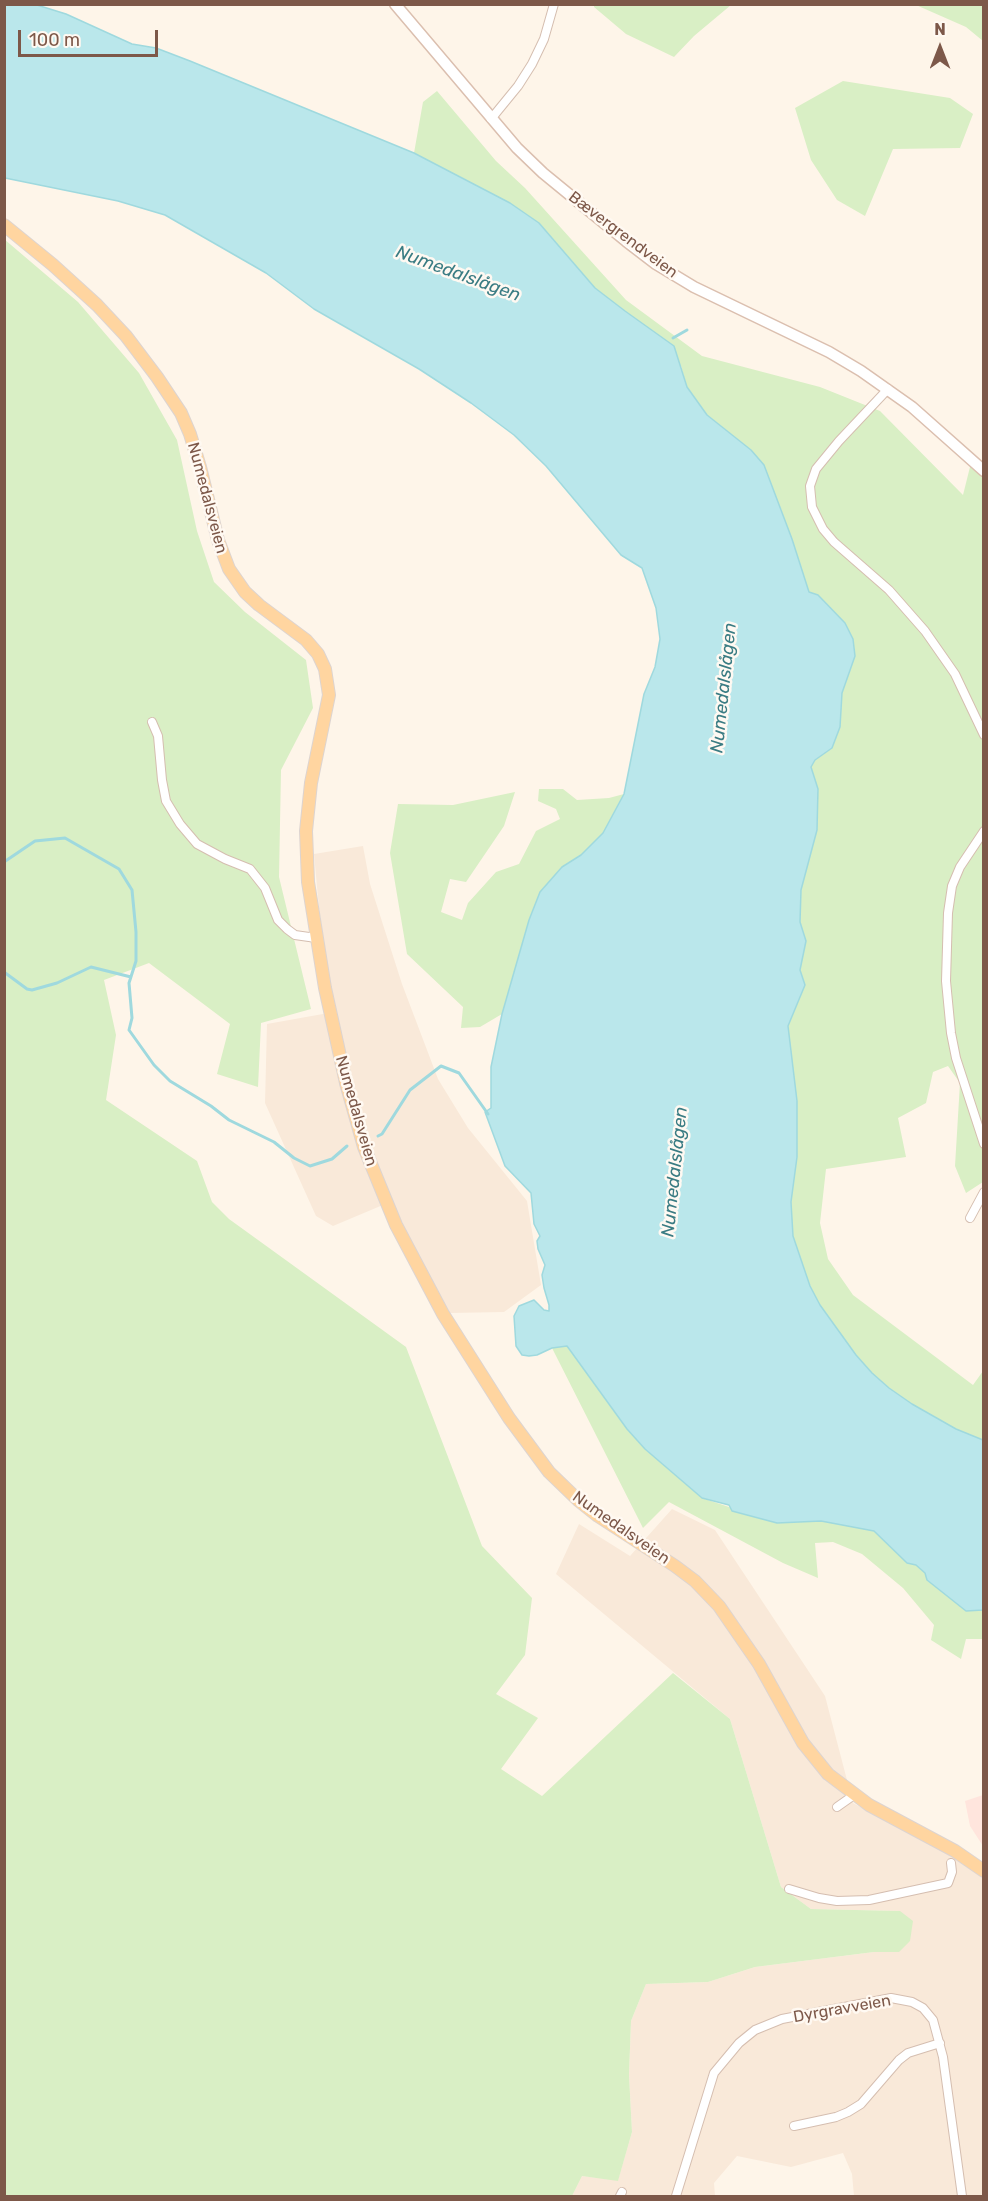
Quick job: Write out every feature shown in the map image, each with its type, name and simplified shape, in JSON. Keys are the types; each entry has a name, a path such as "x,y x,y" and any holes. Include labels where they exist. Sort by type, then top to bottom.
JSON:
{"main road":[{"name":"Bævergrendveien","path":"395,4 491,119 535,165 656,264 703,292 840,358 888,389 984,471"},
{"name":"Numedalsveien","path":"4,225 97,305 126,336 157,377 181,413 190,434 218,540 229,569 245,592 306,640 318,654 326,669 329,695 311,783 306,831 308,882 316,938 336,1041 364,1147 382,1192 414,1260 477,1369 534,1454 568,1491 598,1516 675,1566 708,1593 739,1632 803,1743 828,1774 854,1795 882,1813 955,1851 984,1871"}],"street":[{"path":"491,119 526,74 544,39 554,4"},
{"path":"888,389 839,441 816,470 810,486 812,507 823,529 834,542 894,595 926,631 955,674 984,735"},
{"path":"152,722 158,736 166,801 180,824 197,844 225,859 250,868 265,888 278,920 287,929 295,935 316,938"},
{"path":"984,831 960,867 952,886 948,913 946,962 946,993 956,1058 984,1144"},
{"path":"970,1218 984,1192"},
{"path":"837,1807 854,1795"},
{"path":"789,1889 819,1899 869,1900 948,1882 952,1872 951,1863"},
{"name":"Dyrgravveien","path":"676,2196 714,2073 739,2043 755,2030 782,2019 891,1998 912,2002 923,2008 933,2020 940,2043 962,2196"},
{"path":"794,2126 836,2117 848,2112 861,2104 899,2060 908,2053 940,2043"}],"shaded area":[{"path":"363,846 370,884 402,984 438,1079 468,1128 527,1201 541,1285 504,1312 450,1313 390,1202 333,1226 316,1216 265,1103 267,1024 334,1012 319,908 314,854"},
{"path":"672,1509 715,1530 825,1696 853,1803 897,1827 952,1850 983,1879 983,2196 854,2196 852,2174 843,2153 791,2167 737,2156 714,2183 715,2196 572,2196 582,2176 618,2180 632,2132 629,2075 631,2021 646,1984 708,1982 755,1967 874,1952 899,1952 900,1911 811,1909 781,1887 730,1719 556,1574 579,1524 630,1556"},
{"path":"984,1795 983,1846 970,1826 965,1801"}],"green space":[{"path":"594,4 731,5 694,36 674,57 626,34 594,7"},
{"path":"916,5 983,5 983,41 966,27"},
{"path":"843,81 950,98 973,114 960,148 893,149 865,216 837,200 811,160 795,108"},
{"path":"437,91 496,161 525,188 626,300 702,356 820,387 880,411 963,495 971,463 983,474 983,1182 966,1193 955,1166 960,1083 948,1066 933,1072 926,1103 898,1118 906,1157 826,1169 820,1223 828,1259 853,1295 973,1385 983,1371 983,1440 956,1429 912,1404 872,1373 820,1305 810,1286 793,1236 791,1202 797,1157 797,1101 788,1026 805,985 800,970 806,941 800,922 801,890 817,830 818,790 811,767 815,760 832,748 840,727 840,705 850,671 853,639 845,623 818,595 809,592 781,509 751,450 707,415 687,387 681,366 625,311 595,288 539,223 510,203 414,153 423,102"},
{"path":"4,239 78,302 139,373 177,440 197,531 214,582 245,612 306,660 313,708 281,770 279,877 311,1009 261,1023 258,1087 217,1074 230,1024 149,963 104,980 116,1035 106,1100 197,1161 212,1202 229,1219 406,1347 482,1546 532,1598 525,1655 496,1694 538,1718 501,1769 542,1796 673,1673 730,1719 781,1887 811,1909 900,1911 913,1921 910,1941 899,1952 874,1952 755,1967 708,1982 646,1984 631,2021 629,2075 632,2132 618,2181 582,2176 572,2196 5,2196"},
{"path":"539,789 563,789 577,800 609,798 624,794 603,833 581,855 562,867 540,892 529,920 502,1014 480,1027 461,1028 463,1007 407,954 390,853 398,804 453,805 515,792 504,826 466,882 450,879 441,912 462,920 468,903 496,872 519,864 536,831 560,819 556,809 538,801"},
{"path":"567,1346 627,1429 645,1449 702,1498 777,1523 821,1521 874,1531 907,1563 916,1565 925,1573 927,1580 966,1610 983,1610 983,1639 966,1639 961,1659 931,1640 934,1625 903,1588 862,1554 833,1542 815,1543 818,1578 783,1563 669,1502 643,1528 552,1348"}],"water":[{"name":"Numedalslågen","path":"4,5 37,5 66,14 132,44 156,48 190,61 414,153 510,203 539,223 595,288 674,346 687,387 707,415 751,450 764,465 809,592 818,595 845,623 853,639 855,656 842,693 840,727 832,748 815,760 811,767 818,789 817,830 801,890 800,922 806,941 800,970 805,985 788,1026 797,1101 797,1157 791,1202 793,1236 810,1286 820,1305 872,1373 912,1404 956,1429 983,1440 983,1610 966,1611 927,1580 925,1573 916,1565 907,1563 874,1531 821,1521 777,1523 732,1511 729,1505 702,1498 645,1449 627,1429 567,1346 552,1348 529,1356 522,1355 516,1346 514,1316 519,1306 534,1300 544,1310 549,1311 549,1305 542,1275 545,1265 538,1249 537,1241 540,1236 534,1224 531,1193 505,1166 485,1112 491,1108 491,1067 502,1014 529,920 540,892 562,867 581,855 603,833 624,794 644,694 655,667 660,639 656,608 642,568 621,555 546,466 514,435 419,369 314,309 266,273 165,215 118,201 5,178"}],"waterway":[{"path":"673,338 687,330"},
{"path":"4,862 35,841 65,838 119,869 132,890 136,932 136,961 129,983 132,1018 129,1030 154,1065 170,1081 229,1120 274,1142 294,1158 310,1166 332,1159 347,1146"},
{"path":"4,972 27,989 32,990 57,983 91,967 131,977"},
{"path":"378,1136 382,1134 410,1090 441,1066 459,1073 488,1114"}]}
